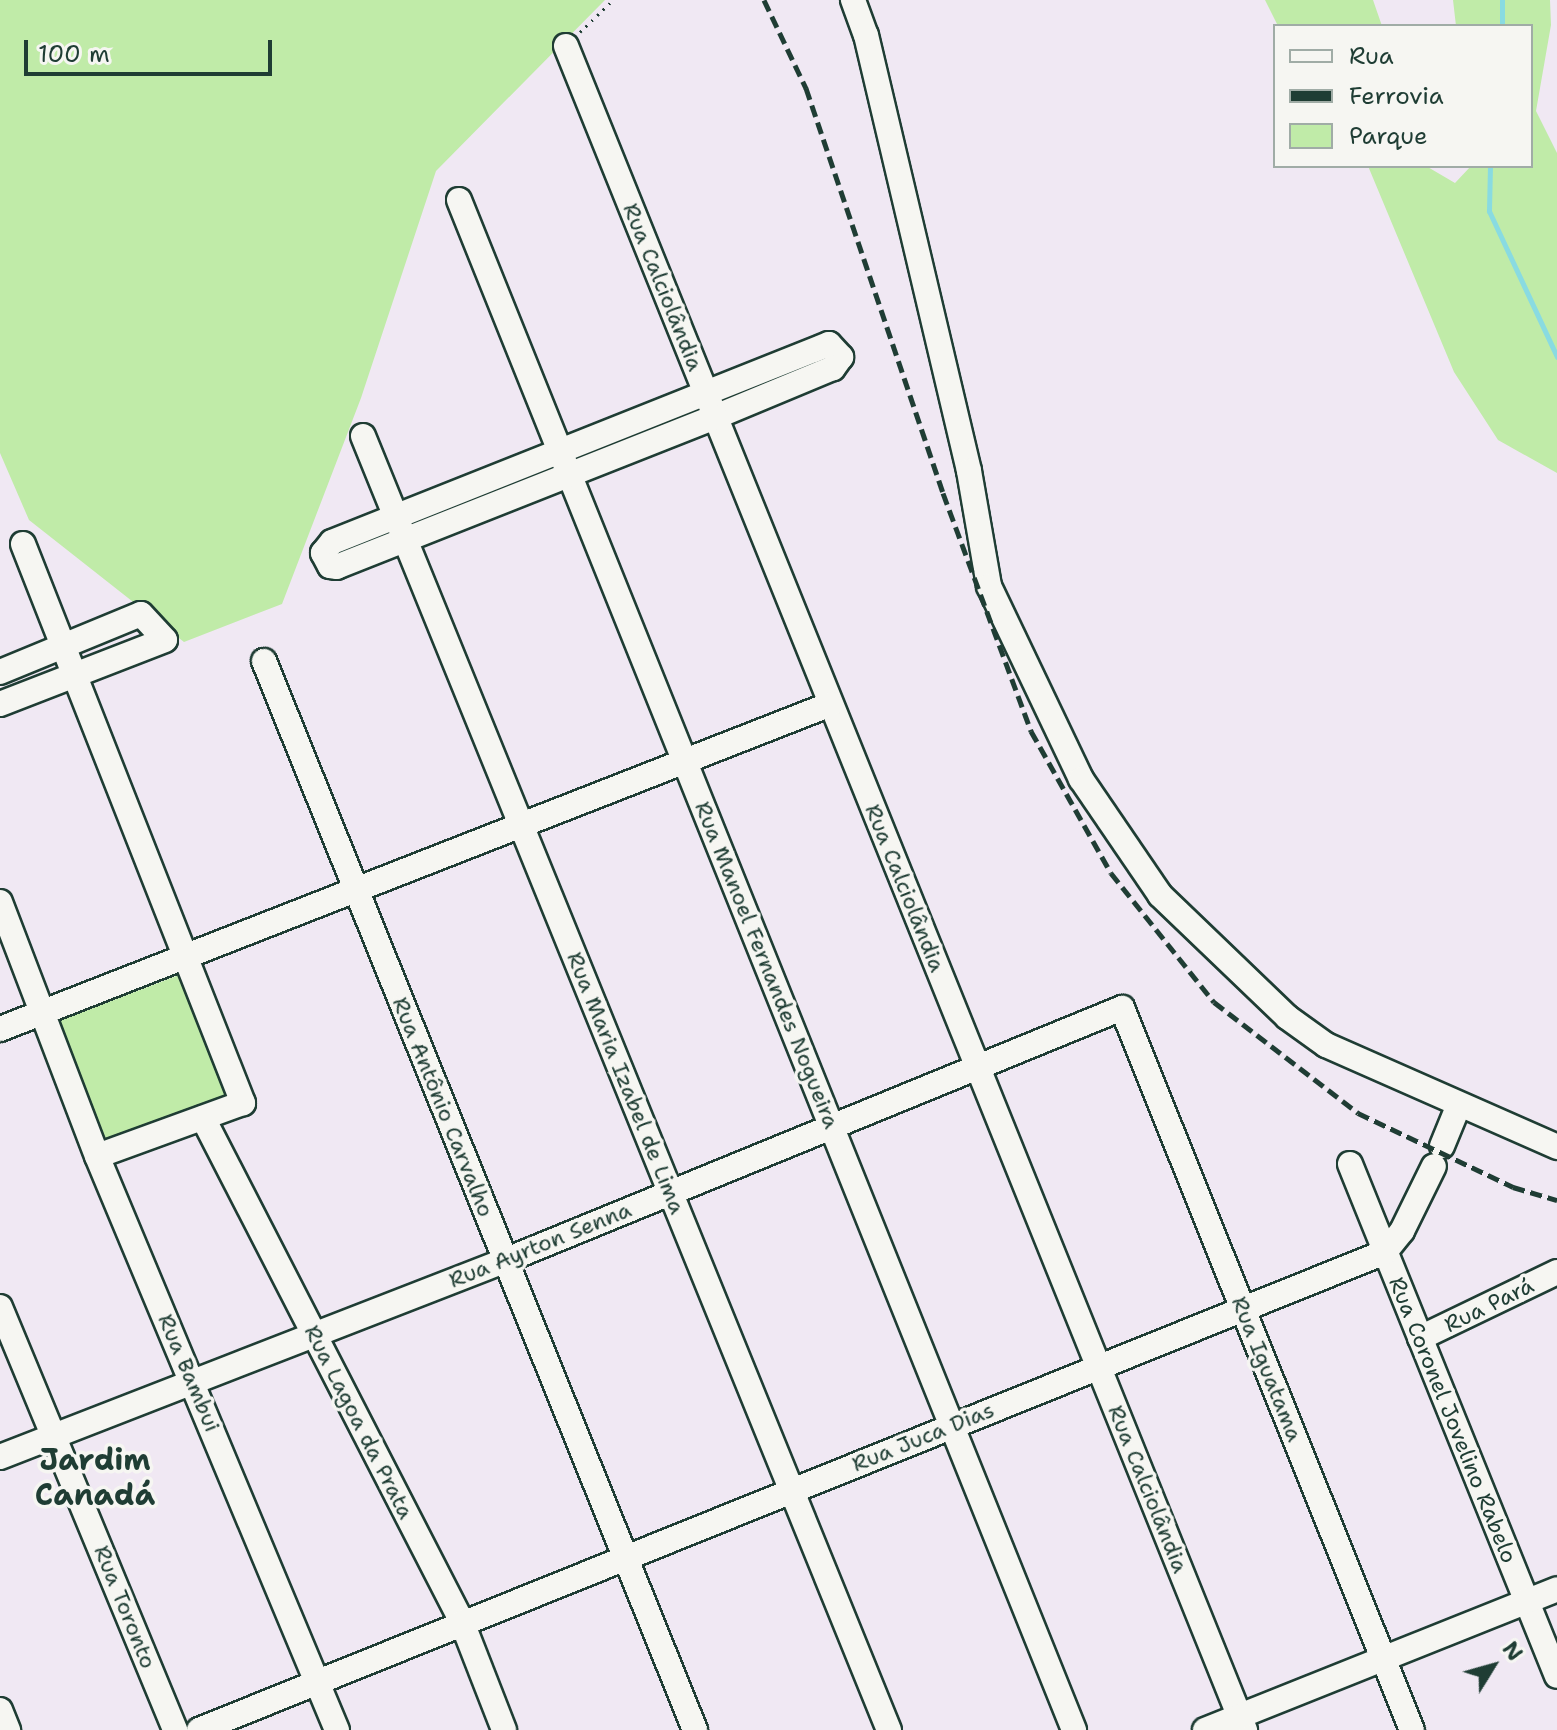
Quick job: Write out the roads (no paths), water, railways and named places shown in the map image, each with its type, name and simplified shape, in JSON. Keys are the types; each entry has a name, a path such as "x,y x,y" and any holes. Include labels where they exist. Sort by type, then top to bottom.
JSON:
{"street":[{"path":"853,0 866,35 969,471 989,586 1081,779 1160,895 1287,1017 1326,1045 1458,1107 1557,1147"},
{"name":"Rua Calciolândia","path":"566,46 1242,1723"},
{"name":"Rua Manoel Fernandes Nogueira","path":"459,200 1074,1730"},
{"path":"829,344 839,351 840,362 833,368 715,417 570,475 401,529 560,452 829,344"},
{"name":"Rua Maria Izabel de Lima","path":"363,436 889,1730"},
{"path":"23,544 243,1103 97,1156"},
{"path":"0,672 141,614 165,640 0,704"},
{"name":"Rua Antônio Carvalho","path":"264,661 695,1730"},
{"path":"0,1029 831,704"},
{"name":"Rua Bambui","path":"0,902 97,1156 337,1730"},
{"name":"Rua Ayrton Senna","path":"0,1457 504,1261 1122,1008"},
{"name":"Rua Iguatama","path":"1122,1008 1412,1730"},
{"path":"1385,1252 1402,1231 1458,1107"},
{"name":"Rua Lagoa da Prata","path":"203,1118 462,1622 504,1730"},
{"name":"Rua Coronel Jovelino Rabelo","path":"1350,1164 1557,1676"},
{"name":"Rua Juca Dias","path":"199,1730 1385,1252"},
{"name":"Rua Pará","path":"1420,1338 1557,1272"},
{"name":"Rua Toronto","path":"0,1307 175,1730"},
{"path":"1205,1730 1242,1723 1383,1658 1557,1589"},
{"path":"0,1710 8,1730"}],"waterway":[{"path":"1502,0 1502,24"},
{"path":"1490,168 1489,211 1557,357"}],"railway":[{"path":"764,0 806,88 943,493 1031,731 1111,873 1214,1002 1358,1113 1513,1187 1557,1200"}],"district":[{"name":"Jardim Canadá","path":"95,1477"}]}
